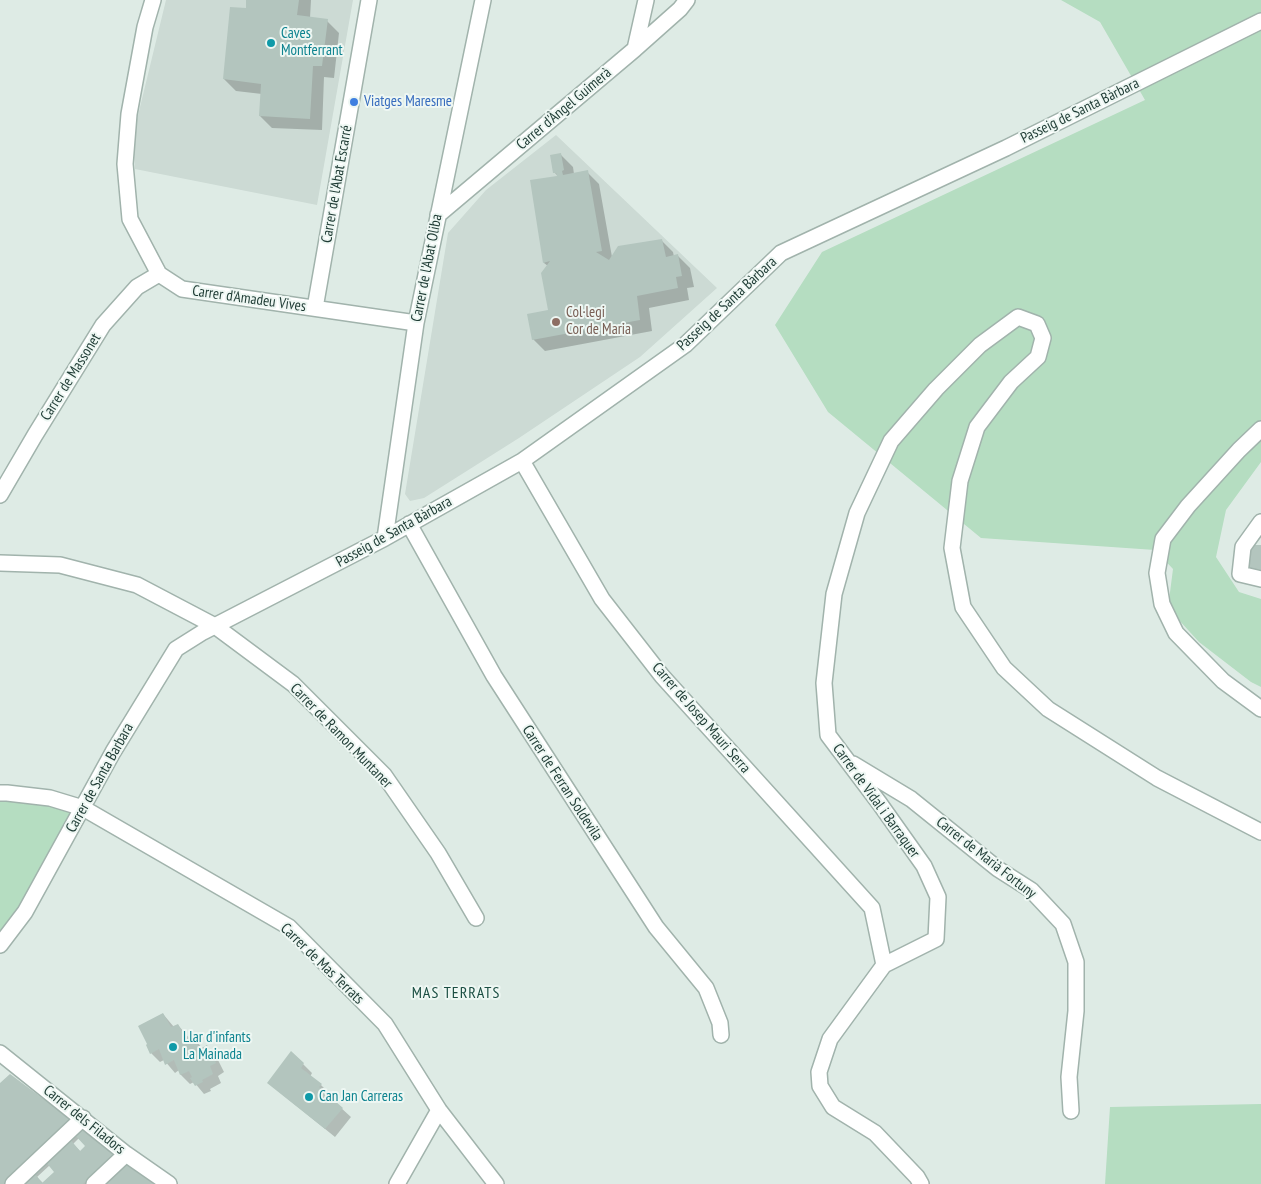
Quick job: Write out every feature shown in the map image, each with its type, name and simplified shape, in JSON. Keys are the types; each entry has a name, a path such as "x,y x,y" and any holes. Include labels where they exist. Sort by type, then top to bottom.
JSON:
{"street":[{"name":"Carrer d'Amadeu Vives","path":"153,0 145,27 129,114 124,164 130,219 159,274 182,289 416,323"},
{"name":"Carrer de l'Abat Escarré","path":"315,308 369,0"},
{"name":"Carrer de l'Abat Oliba","path":"385,538 416,323 484,0"},
{"path":"635,48 646,0"},
{"name":"Carrer d'Àngel Guimerà","path":"438,215 635,48 680,9 687,0"},
{"name":"Passeig de Santa Bàrbara","path":"215,626 385,538 522,461 685,345 781,253 1006,148 1261,21"},
{"name":"Carrer de Massonet","path":"0,495 103,325 137,287 159,274"},
{"name":"Carrer de Vidal i Barraquer","path":"921,1184 917,1177 875,1133 833,1107 820,1086 819,1072 830,1039 884,965 936,938 938,897 924,866 828,735 824,683 834,594 857,513 891,441 936,389 980,344 1018,317 1037,324 1043,338 1038,357 1011,382 976,426 960,481 952,548 963,607 1004,668 1048,709 1156,778 1261,832"},
{"path":"1261,428 1188,506 1163,539 1157,573 1162,604 1176,634 1223,681 1261,709"},
{"name":"Carrer de Josep Mauri Serra","path":"522,461 602,599 650,660 694,711 872,908 884,965"},
{"path":"1261,522 1243,547 1240,574 1261,579"},
{"name":"Carrer de Ferran Soldevila","path":"409,524 499,684 656,927 706,988 720,1023 722,1035"},
{"name":"Carrer de Ramon Muntaner","path":"0,563 60,565 137,585 215,626 293,684 384,776 438,853 476,918"},
{"name":"Carrer de Santa Barbara","path":"0,945 25,912 113,752 176,649 215,626"},
{"name":"Carrer de Marià Fortuny","path":"846,759 911,799 998,869 1031,890 1063,924 1076,962 1076,1011 1069,1076 1071,1111"},
{"name":"Carrer de Mas Terrats","path":"0,794 7,792 50,798 83,808 289,928 385,1024 439,1110 496,1184"},
{"name":"Carrer dels Filadors","path":"0,1052 126,1154 169,1184"},
{"path":"397,1184 439,1110"},
{"path":"13,1184 83,1118"},
{"path":"94,1184 126,1154"}],"shaded area":[{"path":"166,0 353,0 317,205 135,169 133,136"},
{"name":"Col·legi Cor de Maria","path":"556,135 717,288 640,357 519,438 424,498 410,501 405,494 448,233 486,190"}],"green space":[{"path":"1061,0 1261,0 1261,462 1226,510 1216,557 1239,592 1261,599 1261,687 1251,682 1199,642 1168,608 1173,569 1155,550 981,538 828,412 775,325 822,252 1145,100 1100,22"},
{"path":"0,793 83,808 0,945"},
{"path":"1261,1104 1261,1184 1105,1184 1110,1107"}],"building":[{"path":"246,0 299,0 297,15 328,19 322,66 313,66 310,119 259,116 261,84 223,79 230,7 246,8"},
{"path":"561,153 563,175 588,170 602,251 596,252 609,260 618,246 662,239 666,257 678,254 682,276 676,277 678,288 637,296 640,320 532,340 527,314 548,310 541,273 550,261 543,263 530,180 557,176 556,173 553,173 550,155"},
{"path":"1249,545 1261,545 1261,570 1249,569"},
{"name":"Llar d'infants La Mainada","path":"163,1013 171,1027 178,1024 186,1038 192,1035 200,1049 207,1045 216,1063 210,1066 213,1074 202,1080 203,1082 195,1086 190,1078 192,1077 189,1071 180,1075 174,1060 165,1065 159,1049 150,1054 138,1026"},
{"name":"Can Jan Carreras","path":"291,1051 304,1063 301,1068 322,1084 319,1087 343,1108 325,1129 267,1083"},
{"path":"10,1074 73,1121 4,1184 0,1184 0,1083"},
{"path":"81,1127 115,1153 83,1184 21,1184 33,1171 42,1183 54,1172 45,1161 69,1138 80,1151 85,1146 74,1134"},
{"path":"128,1161 156,1184 105,1184"}],"place":[{"name":"Caves Montferrant","path":"271,43"},
{"name":"Viatges Maresme","path":"354,102"},
{"name":"Col·legi Cor de Maria","path":"556,322"},
{"name":"Llar d'infants La Mainada","path":"173,1047"},
{"name":"Can Jan Carreras","path":"309,1097"}],"district":[{"name":"MAS TERRATS","path":"456,993"}]}
